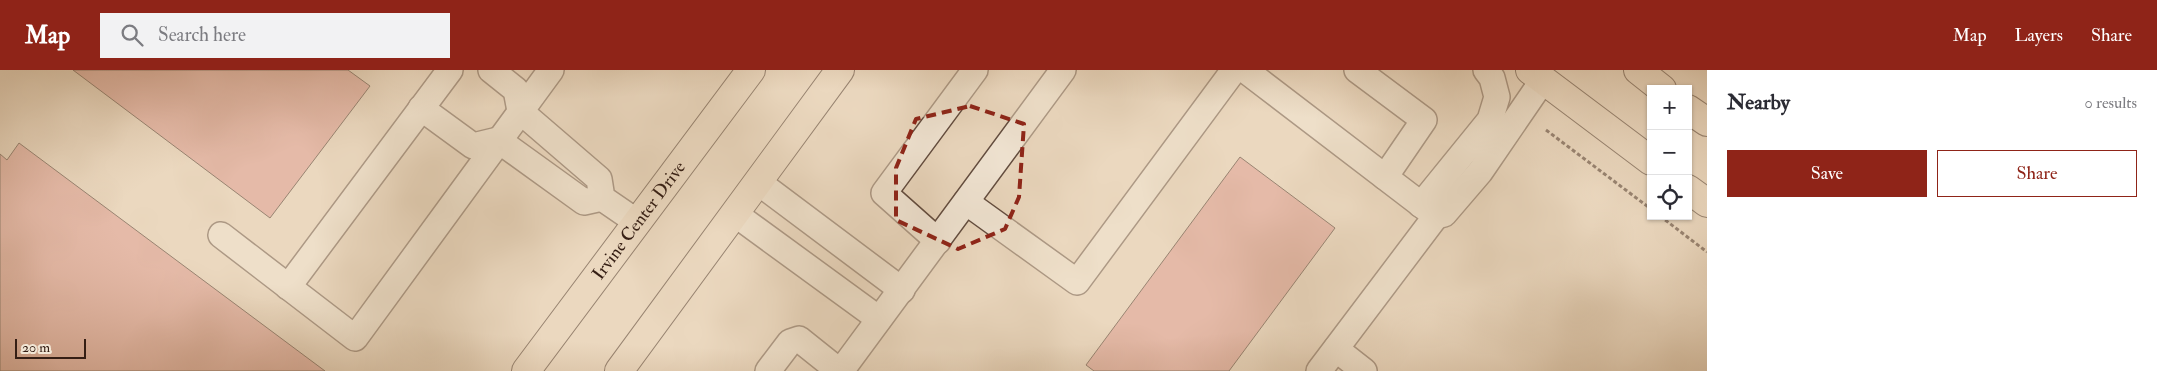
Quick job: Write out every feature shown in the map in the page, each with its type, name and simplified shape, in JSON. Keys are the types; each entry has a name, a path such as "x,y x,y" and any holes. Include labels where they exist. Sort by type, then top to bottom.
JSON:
{"main road":[{"name":"Irvine Center Drive","path":"526,371 751,70"},
{"path":"619,371 840,70"},
{"path":"1638,70 1657,85"},
{"path":"1536,75 1647,158"},
{"path":"1692,112 1707,122"},
{"path":"1692,192 1707,203"}],"lane":[{"path":"288,286 450,70"},
{"path":"491,70 516,90 520,112 598,179 602,198 637,222"},
{"path":"221,235 355,338 551,70"},
{"path":"938,241 884,193 975,70"},
{"path":"768,371 790,342 800,339 840,371 902,290 1063,70"},
{"path":"966,202 1077,282 1234,70"},
{"path":"1245,70 1428,210 1444,214 1462,195 1536,75"},
{"path":"1357,70 1424,120 1385,176"},
{"path":"1319,371 1336,349 1490,120 1497,97 1492,78 1486,70"},
{"path":"421,108 473,146 498,140 584,202 602,198"},
{"path":"758,182 902,290"},
{"path":"735,214 879,319"},
{"path":"1336,349 1364,371"}],"path":[{"path":"1546,130 1647,206"},
{"path":"1665,220 1707,252"}],"highlighted area":[{"path":"970,106 1024,124 1019,197 1005,229 958,249 896,220 896,168 916,119"}],"building":[{"path":"73,70 348,70 370,86 270,218"},
{"path":"19,143 325,371 0,371 0,154 7,160"},
{"path":"1240,157 1335,228 1229,371 1094,371 1086,365"}]}
